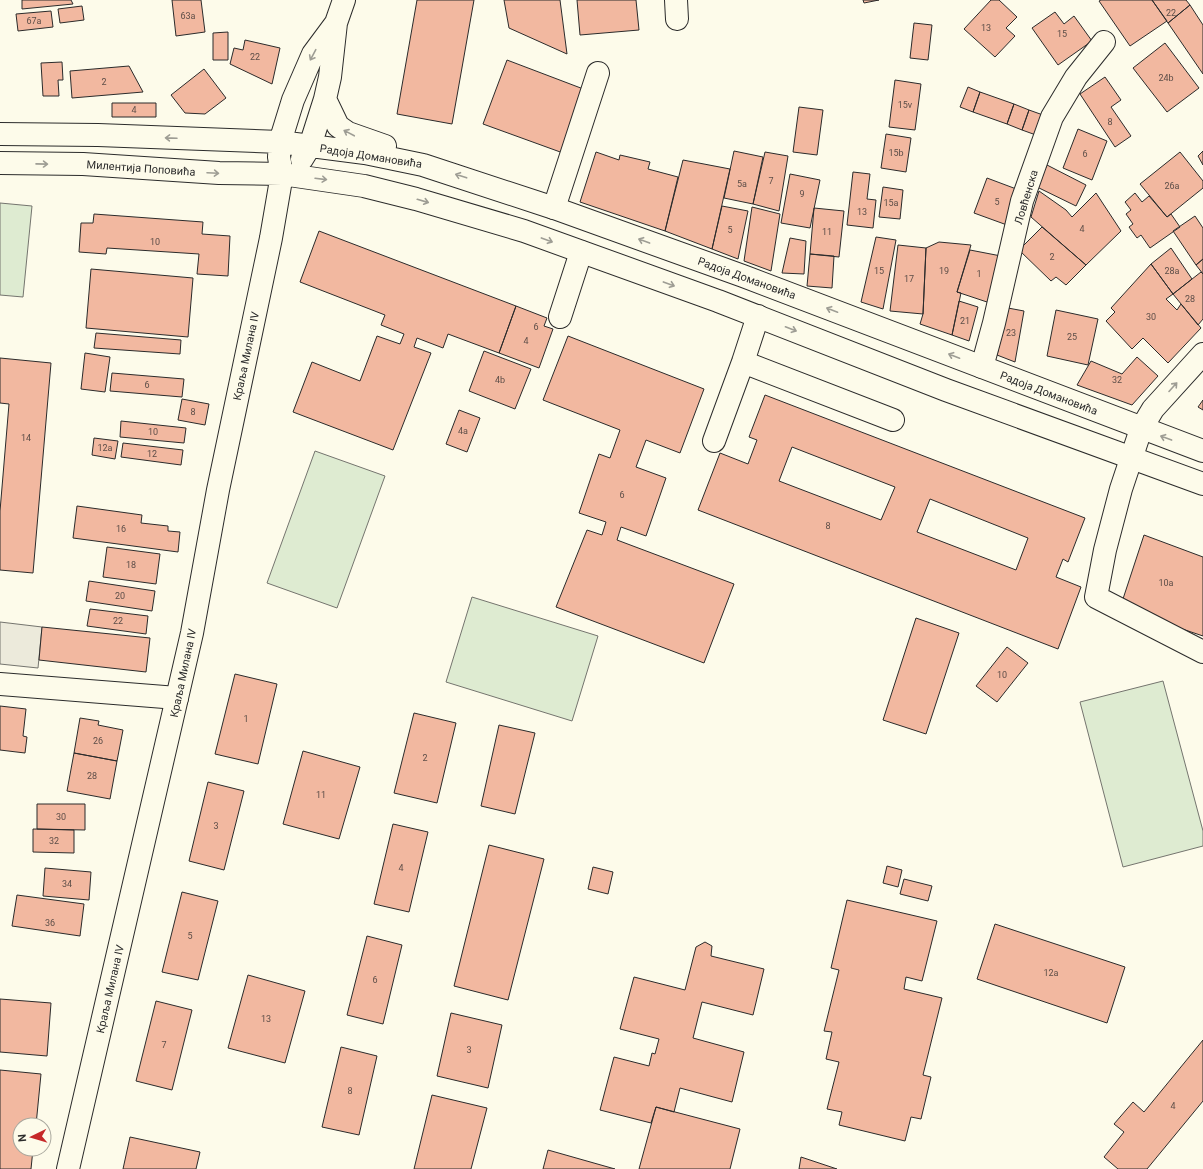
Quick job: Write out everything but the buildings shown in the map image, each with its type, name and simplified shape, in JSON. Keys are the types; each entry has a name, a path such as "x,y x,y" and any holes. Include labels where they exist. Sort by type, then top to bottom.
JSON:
{"main road":[{"path":"282,174 293,168 303,158 310,146 325,100 330,77 336,23 344,0"},
{"name":"Краља Милана IV","path":"68,1169 192,633 218,490 271,238 282,174 279,157 280,142 293,100 313,54 336,23"},
{"name":"Ловћенска","path":"982,367 1022,201 1052,117 1076,77 1104,42"},
{"path":"554,208 598,73"},
{"path":"325,100 338,126 348,133 402,152 423,165"},
{"path":"0,134 98,135 280,142"},
{"name":"Радоја Домановића","path":"280,142 365,153 423,165 554,208 743,276 1203,452"},
{"name":"Милентија Поповића","path":"0,163 83,164 219,173 282,174"},
{"path":"282,174 364,186 481,217 758,316 946,390 1203,484"},
{"path":"560,317 581,252"},
{"path":"714,441 758,316"},
{"path":"1203,354 1153,409 1141,429 1131,457 1105,550 1096,597 1203,652"},
{"path":"743,362 893,420"},
{"path":"0,684 177,698"}],"green space":[{"path":"0,203 32,206 23,297 0,295"},
{"path":"315,451 385,476 337,608 267,583"},
{"path":"472,597 598,636 572,721 446,682"},
{"path":"1163,681 1203,831 1203,846 1123,867 1080,702"}],"shaded area":[{"path":"0,622 42,627 38,668 0,664"}]}
